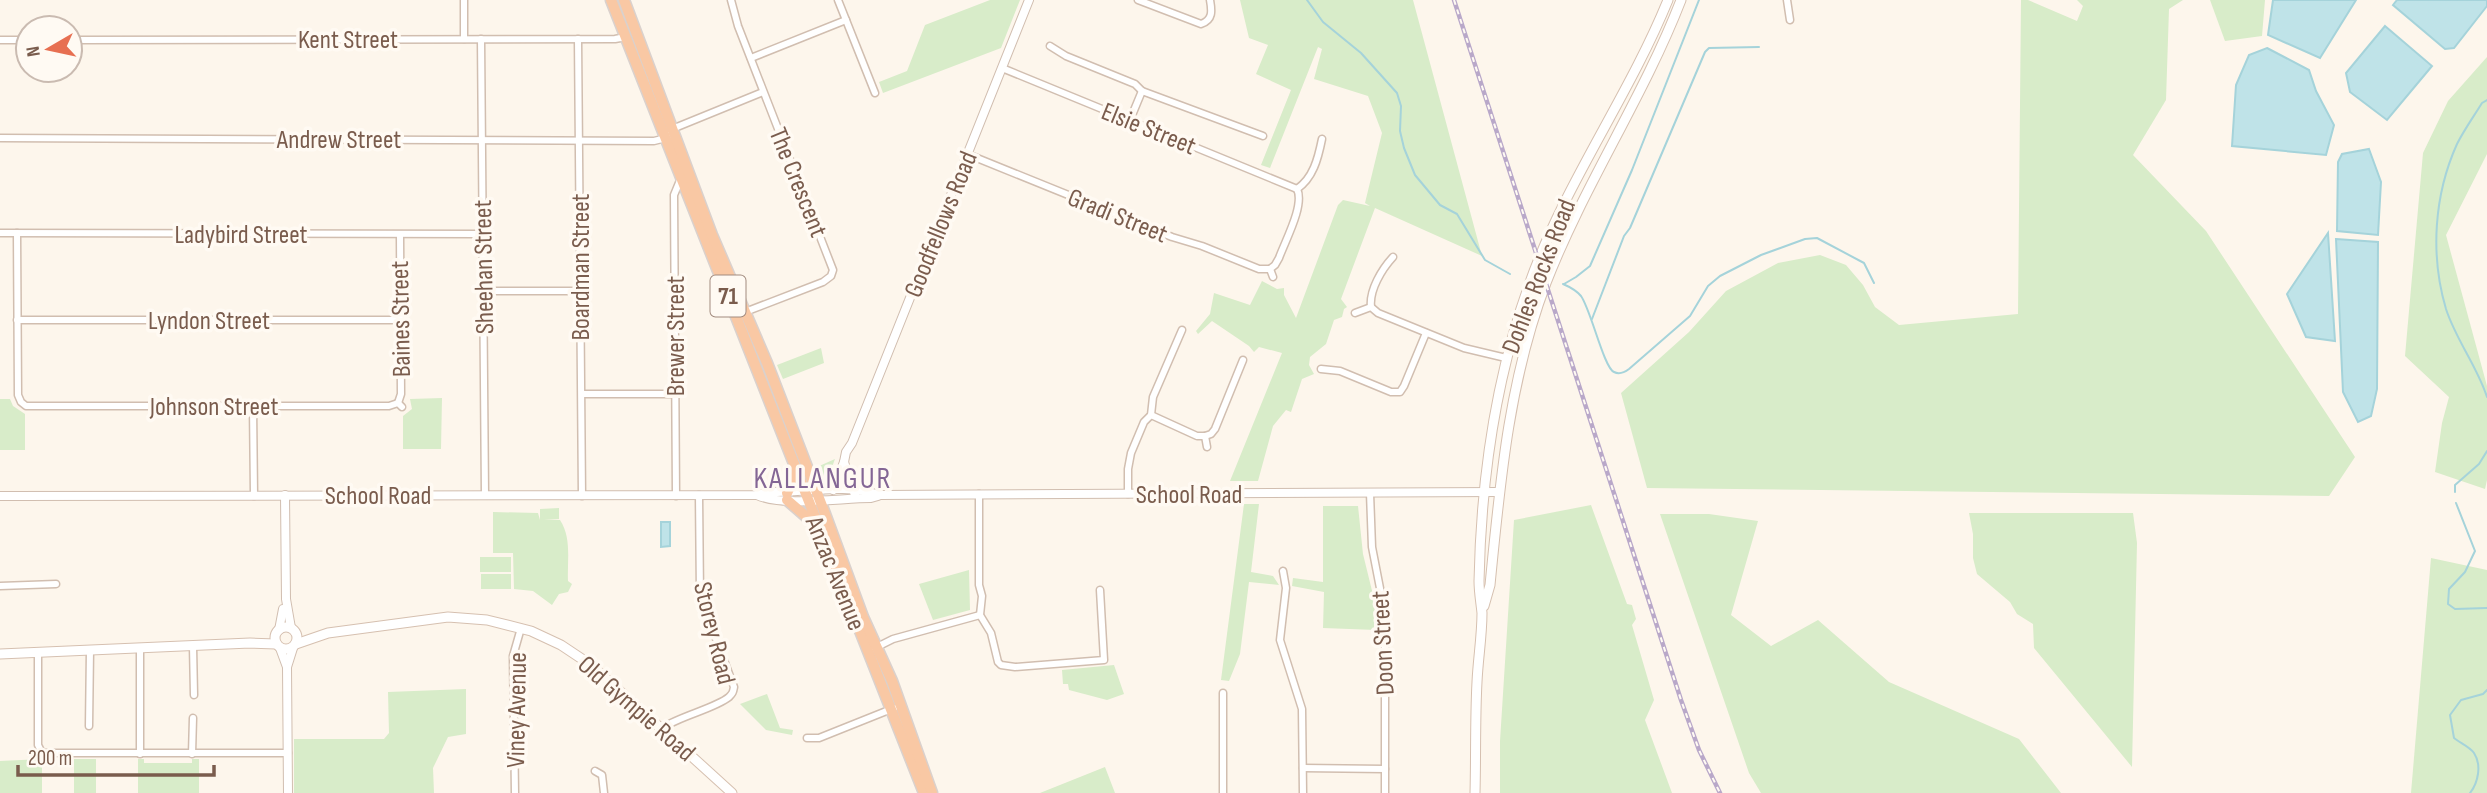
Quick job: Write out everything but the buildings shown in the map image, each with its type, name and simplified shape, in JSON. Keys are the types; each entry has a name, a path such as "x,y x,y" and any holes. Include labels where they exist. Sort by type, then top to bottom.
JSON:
{"highway":[{"name":"Anzac Avenue","path":"611,0 816,521 932,793"},
{"name":"Anzac Avenue","path":"624,0 704,214 818,495 872,649"},
{"path":"797,472 787,496 809,519 816,521"},
{"name":"Anzac Avenue","path":"896,708 924,793"}],"main road":[{"name":"Dohles Rocks Road","path":"1475,793 1476,696 1482,615 1479,584 1484,493 1493,422 1506,358 1528,285 1551,230 1576,179 1637,70 1668,0"},
{"name":"Dohles Rocks Road","path":"1482,615 1490,585 1507,430 1517,379 1545,286 1569,230 1654,62 1681,0"},
{"name":"Old Gympie Road","path":"295,646 328,633 448,617 487,620 521,628 561,645 584,659 732,793"},
{"name":"Old Gympie Road","path":"293,629 328,633"},
{"path":"0,654 250,643 278,646 286,650 295,646 298,637 293,629 277,631 250,643"},
{"path":"277,631 278,646"}],"street":[{"path":"464,0 464,39"},
{"path":"730,0 763,92"},
{"path":"838,0 876,93"},
{"name":"Goodfellows Road","path":"833,490 1030,0"},
{"path":"1138,0 1201,24 1211,16 1210,0"},
{"path":"1787,0 1790,20"},
{"path":"751,58 846,20"},
{"name":"Kent Street","path":"84,40 626,37"},
{"name":"Sheehan Street","path":"481,39 485,495"},
{"name":"Boardman Street","path":"578,39 582,496"},
{"path":"1050,46 1066,56 1135,84 1142,90 1263,136"},
{"name":"Elsie Street","path":"1002,68 1297,189"},
{"path":"1130,120 1142,90"},
{"name":"The Crescent","path":"674,129 763,92 833,270 831,276 823,282 745,313"},
{"path":"666,138 674,129"},
{"name":"Andrew Street","path":"0,138 654,141 666,138"},
{"path":"1273,277 1270,269 1279,258 1299,205 1300,195 1297,189 1306,183 1310,175 1322,139"},
{"name":"Gradi Street","path":"967,154 1172,237 1259,269 1270,269"},
{"name":"Brewer Street","path":"676,496 674,195 681,178"},
{"name":"Ladybird Street","path":"0,233 483,234"},
{"path":"17,233 17,320"},
{"name":"Baines Street","path":"400,234 400,405"},
{"path":"1393,257 1382,272 1371,296 1371,307 1378,313 1464,348 1506,358"},
{"path":"483,291 580,291"},
{"path":"1354,313 1371,307"},
{"name":"Lyndon Street","path":"17,320 401,320"},
{"name":"Johnson Street","path":"17,320 18,396 23,404 33,407 400,405"},
{"path":"1128,494 1129,458 1143,424 1151,415 1151,402 1182,330"},
{"path":"1321,369 1336,370 1391,392 1400,392 1426,333"},
{"path":"1151,415 1193,434 1211,434 1243,360"},
{"path":"582,394 675,394"},
{"path":"253,406 254,496"},
{"path":"1205,436 1207,447"},
{"path":"850,448 850,467 857,495"},
{"path":"844,462 857,495"},
{"name":"School Road","path":"818,495 833,490 857,495"},
{"name":"School Road","path":"0,496 757,495 767,500 818,495 1499,492"},
{"name":"Doon Street","path":"1370,493 1371,542 1385,614 1385,793"},
{"path":"979,494 979,584 982,596 980,615 991,633 998,662 1006,667 1104,660 1100,590"},
{"path":"285,495 286,599 293,629"},
{"name":"Storey Road","path":"663,728 726,699 734,687 700,596 699,495"},
{"path":"1283,571 1286,588 1280,644 1303,709 1303,793"},
{"path":"0,586 56,584"},
{"path":"277,631 286,599"},
{"path":"872,649 893,639 980,615"},
{"name":"Viney Avenue","path":"515,793 513,656 521,628"},
{"path":"193,646 194,695"},
{"path":"278,646 287,667"},
{"path":"288,793 287,667 295,646"},
{"path":"139,648 140,754"},
{"path":"89,726 90,650"},
{"path":"38,652 40,752 288,753"},
{"path":"1223,693 1223,793"},
{"path":"807,738 821,737 896,708"},
{"path":"192,754 193,718"},
{"path":"1303,768 1385,769"},
{"path":"595,771 602,775 604,793"}],"green space":[{"path":"990,0 1020,0 1001,48 883,93 879,82 907,71 925,25"},
{"path":"1240,0 1413,0 1482,256 1375,208 1341,299 1347,307 1342,317 1334,320 1326,344 1310,357 1309,365 1314,374 1302,379 1291,412 1286,410 1273,426 1258,481 1230,481 1282,353 1259,347 1254,352 1212,321 1198,334 1196,331 1210,314 1214,293 1250,305 1262,281 1277,289 1284,288 1284,295 1296,318 1338,205 1343,200 1370,206 1365,203 1382,133 1368,96 1314,79 1322,49 1318,47 1270,168 1261,165 1291,90 1256,74 1268,45 1249,38"},
{"path":"2021,0 2028,0 2077,21 2083,6 2077,0 2183,0 2169,9 2166,100 2133,155 2206,231 2355,457 2329,496 1647,488 1621,393 1689,332 1726,291 1778,263 1820,255 1846,265 1863,285 1875,307 1899,325 2018,314"},
{"path":"2210,0 2265,0 2262,36 2225,41"},
{"path":"2487,57 2487,154 2446,235 2487,386 2485,489 2435,472 2442,423 2449,397 2405,356 2423,153 2448,101"},
{"path":"821,348 824,363 783,379 777,365"},
{"path":"442,398 441,449 403,449 403,416 412,409 410,399"},
{"path":"0,399 10,399 13,406 25,414 25,450 0,450"},
{"path":"835,459 827,480 822,481 817,467"},
{"path":"1244,504 1259,504 1251,572 1273,576 1279,585 1249,582 1240,654 1229,681 1221,680"},
{"path":"1591,505 1627,604 1632,605 1636,619 1632,625 1654,700 1645,720 1672,793 1500,793 1500,741 1514,520"},
{"path":"1323,506 1358,506 1363,554 1375,603 1376,630 1323,628 1324,592 1292,586 1293,578 1323,582"},
{"path":"559,508 559,519 544,519 560,520 564,527 568,542 568,581 572,584 568,592 559,594 552,605 533,591 514,589 513,553 493,553 493,512 538,513 540,520 540,509"},
{"path":"1969,513 2133,513 2137,543 2132,767 2034,648 2033,624 2017,614 2010,602 1977,574"},
{"path":"1660,514 1709,514 1758,521 1731,615 1771,646 1818,620 1889,682 2019,739 2061,793 1761,793 1749,773"},
{"path":"480,557 511,557 511,572 480,572"},
{"path":"2431,558 2487,570 2487,793 2411,793"},
{"path":"969,570 970,610 933,620 919,584"},
{"path":"481,574 511,574 511,589 481,589"},
{"path":"1114,665 1124,694 1107,700 1069,690 1068,684 1063,684 1062,670"},
{"path":"466,689 466,734 448,737 433,768 434,793 294,793 294,739 384,739 389,733 388,692"},
{"path":"767,694 780,728 793,730 792,735 766,730 740,704"},
{"path":"42,759 42,793 0,793 0,761"},
{"path":"74,759 96,759 96,793 74,793"},
{"path":"138,759 144,759 144,763 192,763 192,759 199,759 199,793 138,793"},
{"path":"1105,767 1115,793 1040,793"}],"water":[{"path":"2273,0 2356,0 2320,58 2268,35"},
{"path":"2397,0 2487,0 2487,6 2454,48 2445,49 2393,5"},
{"path":"2385,26 2432,66 2387,120 2350,92 2346,73"},
{"path":"2267,48 2309,70 2316,91 2334,125 2326,155 2232,146 2236,85 2249,55"},
{"path":"2369,149 2381,182 2378,235 2337,231 2338,162 2342,154"},
{"path":"2328,233 2335,341 2306,337 2287,294"},
{"path":"2336,239 2378,242 2377,389 2371,416 2358,422 2343,392"},
{"path":"661,522 670,522 670,546 661,547"}],"waterway":[{"path":"1307,0 1323,22 1361,53 1397,93 1401,106 1400,131 1415,175 1440,205 1457,214 1485,260 1510,274"},
{"path":"1564,284 1590,266 1632,170 1699,0"},
{"path":"1592,319 1624,236 1630,228 1705,52 1709,48 1759,47"},
{"path":"2487,100 2482,103 2457,144 2449,164 2439,204 2436,247 2446,309 2487,397"},
{"path":"1563,284 1581,296 1606,360 1610,368 1618,373 1629,369 1690,316 1708,286 1720,276 1761,255 1805,239 1817,238 1864,263 1874,283"},
{"path":"2455,492 2455,485 2479,464 2487,451"},
{"path":"2456,503 2475,551 2465,572 2449,589 2448,604 2455,609 2487,608"},
{"path":"2470,793 2477,779 2478,763 2472,751 2454,738 2450,715 2461,700 2483,694 2487,690"}],"railway":[{"path":"1454,0 1681,700 1699,750 1720,793"}],"district":[{"name":"KALLANGUR","path":"823,478"}]}
